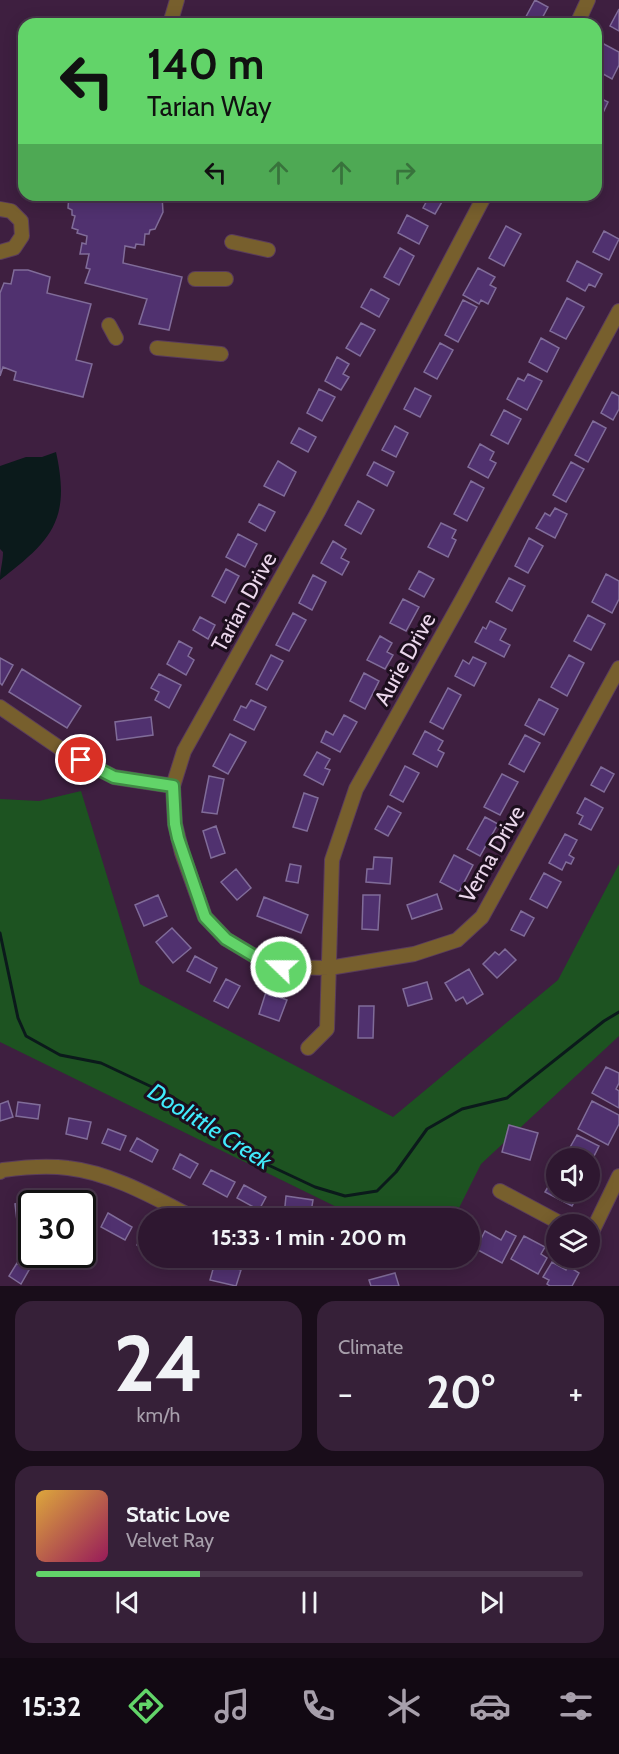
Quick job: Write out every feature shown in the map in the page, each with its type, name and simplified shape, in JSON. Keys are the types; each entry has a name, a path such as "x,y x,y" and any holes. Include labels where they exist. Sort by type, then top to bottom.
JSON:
{"street":[{"path":"172,18 177,0"},
{"path":"580,18 588,0"},
{"name":"Tarian Drive","path":"329,968 281,967 266,963 226,939 205,917 175,824 173,786 184,751 319,510 481,201"},
{"path":"0,209 11,211 21,221 22,236 14,248 0,252"},
{"path":"232,242 268,250"},
{"path":"195,279 226,279"},
{"name":"Aurie Drive","path":"308,1048 327,1029 332,860 356,789 619,311"},
{"path":"157,348 221,354"},
{"name":"Verna Drive","path":"329,968 414,954 457,940 482,917 619,668"},
{"path":"0,706 64,752 114,777 173,786"},
{"path":"0,1172 33,1166 70,1168 105,1177 174,1208"},
{"path":"600,1215 619,1176"},
{"path":"500,1191 546,1215"}],"green space":[{"path":"81,791 140,984 393,1117 558,980 619,864 619,1036 481,1164 459,1208 339,1208 0,1042 0,799 39,801"}],"shaded area":[{"path":"56,452 61,495 59,512 53,526 45,540 33,553 0,580 3,552 0,549 0,466 26,457 42,457"}],"building":[{"path":"535,0 548,7 542,18 525,18"},
{"path":"619,9 619,31 610,26"},
{"path":"602,43 619,52 619,65 612,79 602,73"},
{"path":"602,99 608,102 602,115"},
{"path":"69,201 162,201 163,212 155,229 145,234 144,245 136,244 135,248 125,246 123,263 182,277 169,330 139,324 147,299 85,283 90,269 86,268 89,254 80,254 82,243 86,244 87,236 77,233 78,230 72,228 75,216 68,208"},
{"path":"427,201 443,201 435,214 423,208"},
{"path":"407,215 428,226 419,244 398,233"},
{"path":"506,226 521,234 504,266 489,258"},
{"path":"604,231 619,239 609,260 593,252"},
{"path":"400,248 414,256 399,285 384,277"},
{"path":"577,261 602,274 595,287 589,284 585,291 567,281"},
{"path":"478,268 495,277 490,285 496,288 488,304 481,300 479,304 463,295"},
{"path":"14,270 28,270 50,277 47,293 91,304 76,360 92,364 83,397 14,380 16,372 3,367 0,376 0,293 4,283 11,284"},
{"path":"371,289 389,299 379,317 361,307"},
{"path":"567,298 584,307 566,339 550,331"},
{"path":"463,300 477,307 458,342 445,335"},
{"path":"361,323 375,330 360,356 346,348"},
{"path":"541,338 559,348 547,372 529,362"},
{"path":"440,343 453,350 437,379 424,372"},
{"path":"337,357 349,364 343,374 349,377 341,390 325,381"},
{"path":"528,374 542,381 527,410 507,399 518,378 524,381"},
{"path":"415,388 431,396 420,417 404,409"},
{"path":"319,389 335,397 322,421 307,413"},
{"path":"612,392 619,396 619,409 613,420 601,413"},
{"path":"504,410 521,419 508,444 491,435"},
{"path":"593,421 606,428 588,462 575,455"},
{"path":"395,426 408,433 396,457 382,450"},
{"path":"299,428 316,437 308,452 291,443"},
{"path":"480,444 494,452 490,460 496,463 488,478 468,467"},
{"path":"278,461 296,472 284,496 264,486"},
{"path":"374,462 394,472 387,486 367,475"},
{"path":"571,462 584,469 566,502 553,495"},
{"path":"471,481 484,488 467,521 454,514"},
{"path":"358,501 374,510 361,534 345,525"},
{"path":"259,504 275,512 265,531 249,522"},
{"path":"555,508 567,514 555,538 536,528 545,513 550,516"},
{"path":"441,523 456,530 452,538 456,540 448,557 428,547"},
{"path":"238,534 257,544 245,567 226,557"},
{"path":"529,538 543,546 528,573 515,566"},
{"path":"333,541 346,549 341,558 349,562 342,575 321,563"},
{"path":"226,569 239,576 225,603 212,596"},
{"path":"419,571 434,579 424,597 409,589"},
{"path":"606,574 619,581 619,599 612,613 592,602"},
{"path":"313,575 326,582 312,610 299,603"},
{"path":"509,578 525,586 512,611 496,602"},
{"path":"403,599 419,607 406,631 390,623"},
{"path":"293,613 306,620 289,651 276,645"},
{"path":"588,615 605,624 591,650 574,641"},
{"path":"200,617 215,625 208,639 193,630"},
{"path":"490,621 506,629 500,640 510,645 504,657 475,642 483,627 486,629"},
{"path":"380,636 392,643 387,652 393,655 385,669 367,660"},
{"path":"179,641 192,648 188,656 194,660 186,675 167,664"},
{"path":"271,655 283,661 267,690 256,684"},
{"path":"569,655 584,663 567,696 551,687"},
{"path":"473,657 486,663 474,686 455,676 463,660 469,664"},
{"path":"0,658 13,665 2,685 0,683"},
{"path":"22,669 81,706 67,728 9,692"},
{"path":"364,673 379,681 365,709 350,701"},
{"path":"159,674 181,685 169,708 155,700 159,692 151,688"},
{"path":"448,688 461,695 443,729 430,722"},
{"path":"539,699 558,709 544,735 525,725"},
{"path":"251,700 266,707 254,730 234,720 241,706 246,708"},
{"path":"344,715 357,722 340,752 321,742 326,731 333,735"},
{"path":"151,717 153,735 117,740 115,722"},
{"path":"425,731 443,741 438,750 444,753 437,767 413,754"},
{"path":"230,734 246,742 228,774 213,766"},
{"path":"525,735 540,743 524,772 509,764"},
{"path":"317,752 330,759 325,768 330,770 323,785 304,775"},
{"path":"405,766 419,773 403,802 390,795"},
{"path":"601,767 614,774 604,792 591,785"},
{"path":"502,774 518,782 500,815 484,807"},
{"path":"209,776 224,779 217,814 202,812"},
{"path":"304,793 318,798 307,831 293,827"},
{"path":"585,798 603,808 591,830 579,824 583,816 577,813"},
{"path":"388,806 401,813 388,836 375,829"},
{"path":"485,817 498,824 480,856 467,849"},
{"path":"216,826 225,853 211,858 203,831"},
{"path":"565,834 577,840 569,855 574,858 571,864 566,862 562,870 549,863"},
{"path":"454,855 473,865 459,892 440,882"},
{"path":"374,857 392,858 390,884 366,882 367,869 373,869"},
{"path":"290,864 301,866 298,883 286,881"},
{"path":"236,869 251,888 237,900 221,882"},
{"path":"544,873 561,882 547,908 530,899"},
{"path":"437,894 442,909 412,919 407,905"},
{"path":"158,895 167,916 144,926 135,905"},
{"path":"363,895 380,895 378,930 362,929"},
{"path":"264,897 308,915 301,933 257,916"},
{"path":"521,911 534,918 524,936 511,930"},
{"path":"172,928 191,948 173,963 156,942"},
{"path":"505,949 516,960 497,978 483,964 495,952 499,955"},
{"path":"195,956 217,968 210,983 187,971"},
{"path":"469,969 483,994 467,1004 463,997 456,1001 445,983"},
{"path":"226,979 240,986 228,1008 214,1001"},
{"path":"427,982 432,999 408,1006 403,989"},
{"path":"266,992 287,1000 279,1021 259,1014"},
{"path":"359,1006 374,1006 373,1038 358,1038"},
{"path":"606,1067 619,1073 619,1083 616,1089 619,1091 619,1108 592,1093"},
{"path":"8,1101 13,1117 0,1121 0,1104"},
{"path":"592,1101 619,1115 619,1124 608,1145 578,1129"},
{"path":"18,1102 40,1105 38,1119 16,1116"},
{"path":"69,1118 91,1122 87,1139 66,1134"},
{"path":"509,1125 538,1133 530,1160 502,1152"},
{"path":"108,1129 126,1136 120,1150 102,1143"},
{"path":"577,1135 599,1146 598,1148 570,1148"},
{"path":"137,1138 158,1150 152,1162 130,1151"},
{"path":"180,1154 198,1164 190,1178 173,1169"},
{"path":"211,1170 235,1182 227,1197 203,1184"},
{"path":"244,1185 266,1197 260,1208 255,1208 237,1198"},
{"path":"286,1196 313,1200 312,1208 285,1208"},
{"path":"15,1204 18,1204 18,1221 17,1221"},
{"path":"108,1213 132,1227 125,1240 101,1227"},
{"path":"485,1231 501,1240 506,1231 516,1236 502,1263 480,1251 480,1241"},
{"path":"524,1236 545,1247 541,1254 546,1260 538,1274 511,1259"},
{"path":"17,1263 18,1268 29,1270 21,1284 9,1276"},
{"path":"213,1268 241,1270 236,1286 210,1280"},
{"path":"548,1268 566,1270 571,1268 579,1273 572,1286 550,1286 547,1284 549,1280 543,1277"},
{"path":"395,1273 399,1286 371,1286 369,1280"}],"waterway":[{"name":"Doolittle Creek","path":"0,933 18,1018 26,1036 60,1055 101,1063 169,1095 199,1113 264,1163 315,1187 345,1196 377,1191 396,1172 427,1129 462,1109 507,1098 604,1021 619,1012"}],"route":[{"path":"81,760 114,777 173,786 178,838 205,917 226,939 266,963 281,967"}]}
